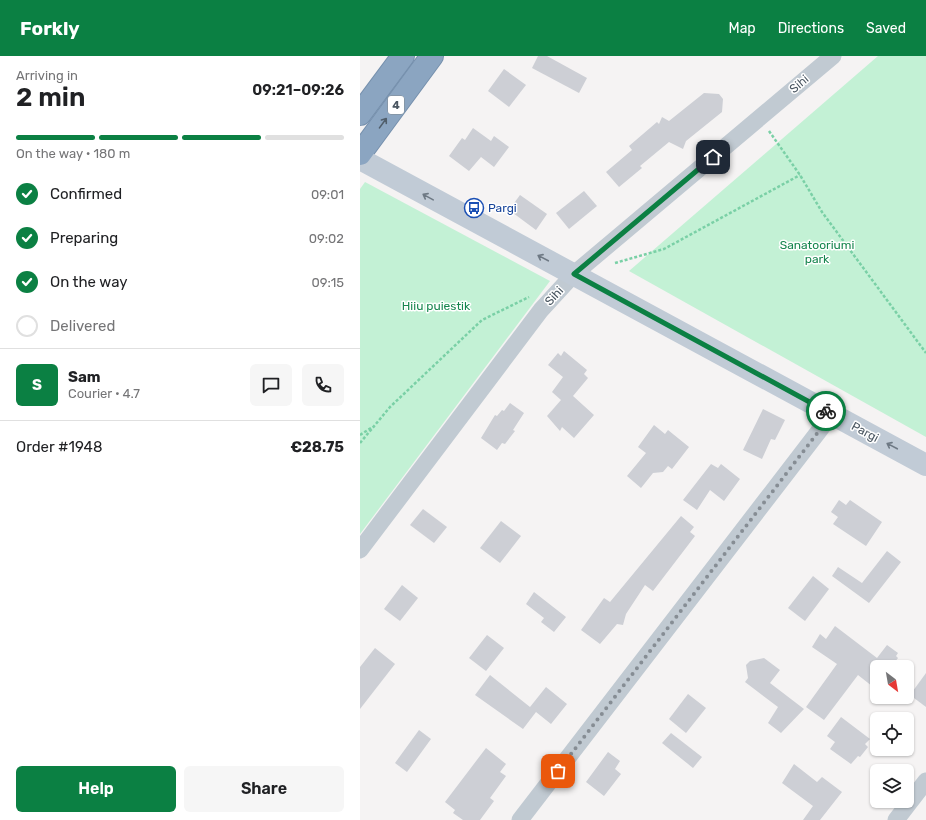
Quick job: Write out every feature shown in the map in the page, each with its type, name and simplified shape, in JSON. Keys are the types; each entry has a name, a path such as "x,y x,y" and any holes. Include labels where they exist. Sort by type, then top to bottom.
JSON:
{"highway":[{"name":"4","path":"360,114 403,56"},
{"name":"4","path":"360,154 432,56"}],"street":[{"name":"Sihi","path":"360,550 541,310 574,274 832,56"},
{"name":"Pargi","path":"360,159 926,465"},
{"path":"520,820 832,414"},
{"path":"896,820 926,781"}],"path":[{"path":"760,118 800,175 822,212 926,353"},
{"path":"611,264 664,249 800,175"},
{"path":"360,443 390,407 482,320 531,296"},
{"path":"360,435 374,426"}],"green space":[{"name":"Sanatooriumi park","path":"878,56 926,56 926,437 629,271"},
{"name":"Hiiu puiestik","path":"365,182 550,281 360,534 360,189"}],"building":[{"path":"538,56 547,56 587,78 579,93 532,68"},
{"path":"504,69 526,85 509,107 488,91"},
{"path":"704,93 719,94 723,99 722,112 686,141 683,149 669,142 640,166 642,168 619,187 606,172 632,150 629,146 657,122 659,124 662,117 669,121"},
{"path":"473,128 491,141 494,136 509,147 494,167 481,157 469,171 449,156 462,138 465,140"},
{"path":"584,191 597,206 569,229 556,213"},
{"path":"520,195 547,214 536,230 509,210"},
{"path":"564,351 587,370 584,374 588,378 573,396 594,415 574,438 562,427 560,431 547,416 561,400 552,392 563,377 548,365 558,353 561,356"},
{"path":"510,403 524,413 513,430 515,431 505,444 502,443 497,450 481,438 495,415 497,416 502,410 504,411"},
{"path":"763,409 785,420 775,440 771,439 762,459 743,450"},
{"path":"654,425 665,434 668,430 689,447 672,469 668,466 663,472 653,473 641,488 627,476 646,453 638,447"},
{"path":"711,464 718,468 721,464 740,479 724,501 710,490 697,510 683,500"},
{"path":"839,500 846,505 850,500 882,522 866,546 833,524 838,517 831,512"},
{"path":"423,509 447,527 434,543 410,525"},
{"path":"681,516 694,527 690,532 695,536 653,591 645,585 626,614 623,625 617,624 600,644 581,630 604,598 610,602"},
{"path":"501,521 521,536 500,563 480,548"},
{"path":"887,551 901,562 869,603 832,576 838,567 862,583"},
{"path":"813,576 829,589 805,621 788,608"},
{"path":"402,585 418,598 400,621 384,609"},
{"path":"534,592 566,617 554,632 541,622 544,618 526,604"},
{"path":"835,626 877,658 887,645 898,653 896,656 898,658 896,660 870,660 870,684 858,675 824,720 806,707 837,664 812,647 820,634 826,639"},
{"path":"487,635 504,648 486,671 469,658"},
{"path":"375,648 395,664 360,709 360,667"},
{"path":"764,658 780,670 770,683 804,709 781,733 768,723 778,707 745,682 748,678 746,665 750,661"},
{"path":"926,673 926,707 914,698 914,690"},
{"path":"490,675 530,707 546,687 567,704 551,724 536,712 523,729 475,695"},
{"path":"688,694 706,708 686,733 669,719"},
{"path":"841,717 870,739 865,744 868,747 860,757 858,756 851,764 830,749 835,742 827,736"},
{"path":"419,730 431,739 407,772 395,763"},
{"path":"671,733 702,757 693,768 662,743"},
{"path":"486,748 506,764 500,772 506,776 490,798 494,801 480,820 463,820 453,813 455,810 445,802"},
{"path":"608,752 620,761 615,769 621,774 604,796 586,782"},
{"path":"794,764 817,782 822,777 842,792 820,820 803,820 813,806 782,783"}],"way so far":[{"path":"558,771 832,414 826,411"}],"place":[{"name":"Pargi","path":"474,208"}],"route":[{"path":"713,157 574,274 826,411"}]}
